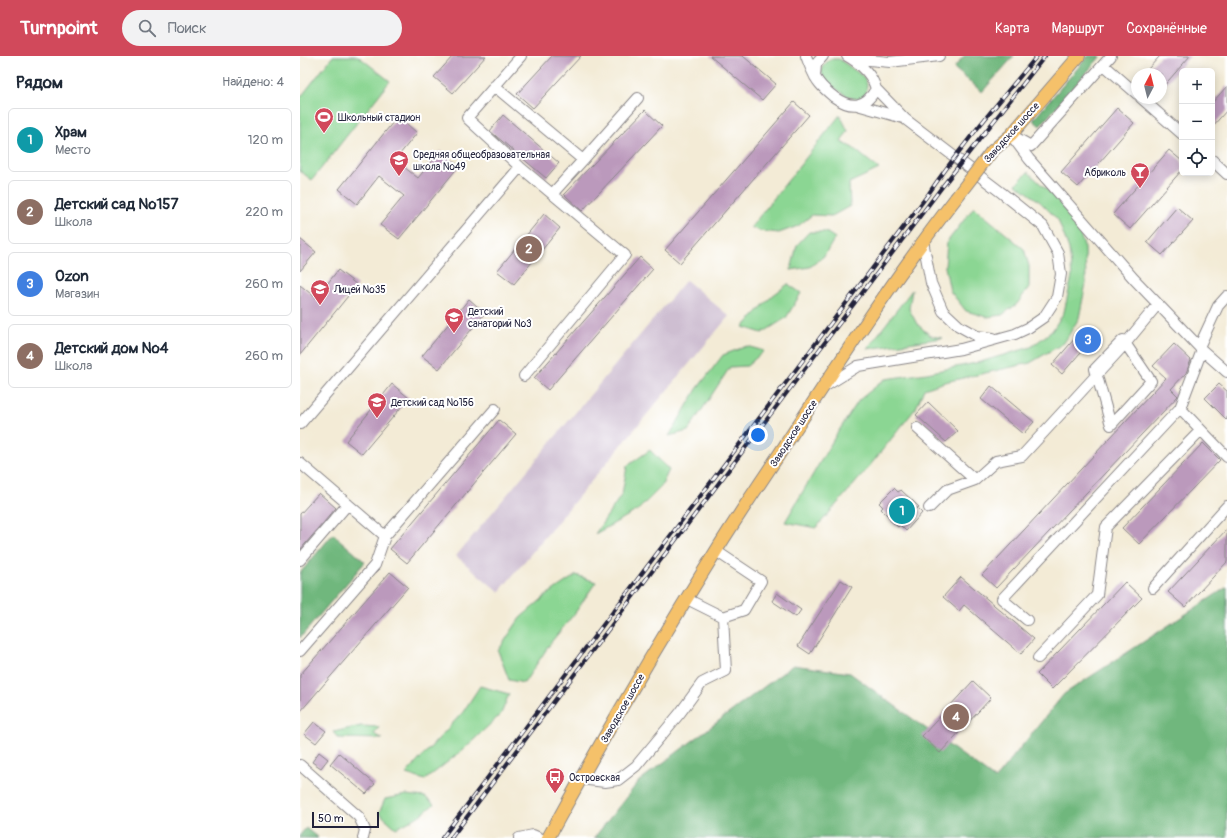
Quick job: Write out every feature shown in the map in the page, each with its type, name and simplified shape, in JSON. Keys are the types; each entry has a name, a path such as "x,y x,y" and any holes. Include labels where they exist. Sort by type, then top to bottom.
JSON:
{"main road":[{"name":"Заводское шоссе","path":"548,838 580,779 656,648 716,551 876,308 923,241 992,151 1011,135 1079,56"}],"street":[{"path":"521,56 467,118 520,167 625,255 524,376"},
{"path":"806,56 820,86 840,101 848,105 857,105 905,119"},
{"path":"815,77 816,64 823,56"},
{"path":"847,56 890,62 939,56"},
{"path":"822,388 858,366 961,349 1015,334 1028,328 1044,317 1057,297 1061,274 1058,254 1043,226 1002,192 905,119 876,89 874,82 866,71 857,62 847,56"},
{"path":"1011,135 1030,146 1111,56"},
{"path":"866,71 890,62"},
{"path":"1104,65 1131,89"},
{"path":"494,86 583,160"},
{"path":"857,105 872,97 876,89"},
{"path":"552,193 638,98"},
{"path":"1148,104 1179,131"},
{"path":"1011,135 1040,171 1134,279 1200,348 1227,372"},
{"path":"1215,163 1227,174"},
{"path":"300,424 520,167"},
{"path":"923,241 931,283 943,311 959,326 977,336 997,339"},
{"path":"1027,620 1002,599 1180,408 1200,348 1218,306 1227,296"},
{"path":"928,508 947,490 975,480 996,461 1022,456 1125,344 1158,304"},
{"path":"1123,340 1125,344 1151,381 1111,425 1094,369 1123,340"},
{"path":"1180,408 1227,457"},
{"path":"300,652 374,565 385,536 495,409"},
{"path":"917,428 975,480"},
{"path":"1038,658 1097,595 1106,527 1201,430"},
{"path":"300,463 385,536"},
{"path":"300,560 348,504"},
{"path":"1153,588 1227,506"},
{"path":"687,599 723,617 744,610 761,581 716,551"},
{"path":"580,779 606,782 618,780 636,766 680,713 702,683 726,671 723,617"},
{"path":"300,765 359,818 365,830 363,838"},
{"path":"519,838 533,835 540,838"}],"shaded area":[{"path":"686,280 729,316 499,592 456,556"}],"green space":[{"name":"Школьный стадион","path":"333,56 358,56 390,81 312,180 300,171 300,98"},
{"path":"964,56 1014,56 982,92 954,68"},
{"path":"1088,56 1101,56 1040,126 1033,120"},
{"path":"831,59 839,59 864,77 867,84 866,93 861,98 854,99 844,94 828,82 824,77 822,68"},
{"path":"840,115 848,131 841,142 853,148 879,169 849,183 850,206 832,216 812,215 798,226 779,233 760,231 751,227"},
{"path":"1028,172 1054,196 1069,214 1079,232 1085,248 1086,283 1079,318 1064,343 1030,363 945,382 924,389 916,408 864,473 816,528 785,522 836,435 859,400 885,379 927,373 980,362 1031,347 1052,331 1064,312 1072,276 1069,249 1058,220 1039,201 1016,184"},
{"path":"974,207 1024,249 1029,266 1029,287 1017,304 1002,315 987,317 966,311 950,291 945,267 947,242"},
{"path":"809,232 826,232 835,238 824,256 810,267 791,270 797,245"},
{"path":"788,284 801,293 786,318 762,333 743,327 772,296"},
{"path":"912,290 909,309 917,324 931,336 943,338 867,349"},
{"path":"747,346 764,351 747,366 730,367 688,431 669,436 697,389 723,355"},
{"path":"650,450 669,470 661,487 638,510 595,534 622,494 627,466"},
{"path":"333,534 365,562 300,638 300,573"},
{"path":"576,575 596,582 575,613 552,641 524,683 509,680 498,651 520,618 548,594"},
{"path":"1227,587 1227,838 594,838 639,781 793,665 850,673 995,779 1064,694"},
{"path":"480,686 509,694 501,714 465,748 425,780 406,774 463,712"},
{"path":"361,726 379,727 374,734 382,739 338,738 333,732"},
{"path":"406,795 425,797 434,804 416,818 396,828 379,813 385,799"},
{"path":"306,828 318,838 300,838 300,835"}],"building":[{"path":"453,56 486,56 453,93 434,77"},
{"path":"552,56 581,56 533,108 517,94"},
{"path":"710,56 743,56 776,84 762,100"},
{"path":"1160,56 1190,56 1167,82 1167,68 1149,68"},
{"path":"1227,86 1227,110 1215,124 1215,104 1215,100"},
{"path":"794,102 809,115 680,263 665,250"},
{"path":"1117,108 1134,123 1078,187 1061,172"},
{"path":"645,110 662,126 582,211 564,194"},
{"path":"503,115 559,163 546,178 490,131"},
{"name":"Средняя общеобразовательная школа №49","path":"398,116 417,133 395,160 418,178 440,151 459,166 399,239 380,225 404,196 379,176 357,204 339,189"},
{"path":"1169,150 1179,158 1179,173 1130,229 1113,214"},
{"path":"1177,207 1193,221 1162,255 1147,242"},
{"path":"544,214 560,228 514,284 497,271"},
{"path":"300,239 316,252 300,271"},
{"path":"640,257 653,269 548,390 534,378"},
{"name":"Лицей №35","path":"338,270 357,285 300,355 300,285 316,298"},
{"name":"Детский санаторий №3","path":"469,299 485,313 439,369 422,356"},
{"path":"1082,330 1092,339 1062,374 1052,365"},
{"path":"1174,344 1191,360 1186,373 1171,389 1178,396 996,588 982,575 1166,378 1153,366"},
{"name":"Детский сад №156","path":"392,384 409,398 362,454 346,441"},
{"path":"1219,384 1227,391 1227,420 1205,398"},
{"path":"991,386 1034,422 1023,434 981,399"},
{"path":"928,402 958,431 946,442 916,415"},
{"path":"499,420 516,434 407,563 390,549"},
{"path":"1203,443 1220,460 1139,544 1122,528"},
{"path":"894,488 898,492 901,490 919,507 917,508 922,513 906,531 900,525 898,527 890,520 891,519 881,509 883,507 879,503"},
{"path":"319,493 336,508 300,550 300,514"},
{"path":"1227,529 1227,562 1185,607 1168,592"},
{"path":"390,572 408,587 300,712 300,675"},
{"path":"961,577 1034,639 1021,654 964,605 959,611 943,597"},
{"path":"841,580 852,587 810,654 798,646"},
{"path":"1125,582 1142,598 1052,689 1037,674"},
{"path":"777,593 801,610 796,617 772,601"},
{"path":"973,681 991,698 940,753 922,736"},
{"path":"314,722 326,731 316,743 304,734"},
{"path":"319,752 328,759 321,768 312,762"},
{"path":"339,753 375,784 366,794 330,764"}],"railway":[{"path":"442,838 953,160 1037,56"},
{"path":"451,838 942,187 1045,56"}],"place":[{"name":"Школьный стадион","path":"324,134"},
{"name":"Средняя общеобразовательная школа №49","path":"399,177"},
{"name":"Абриколь","path":"1140,189"},
{"name":"Детский сад №157","path":"529,249"},
{"name":"Лицей №35","path":"320,306"},
{"name":"Детский санаторий №3","path":"454,334"},
{"name":"Ozon","path":"1088,340"},
{"name":"Детский сад №156","path":"377,419"},
{"name":"Храм","path":"902,511"},
{"name":"Детский дом №4","path":"956,717"},
{"name":"Островская","path":"555,794"}]}
